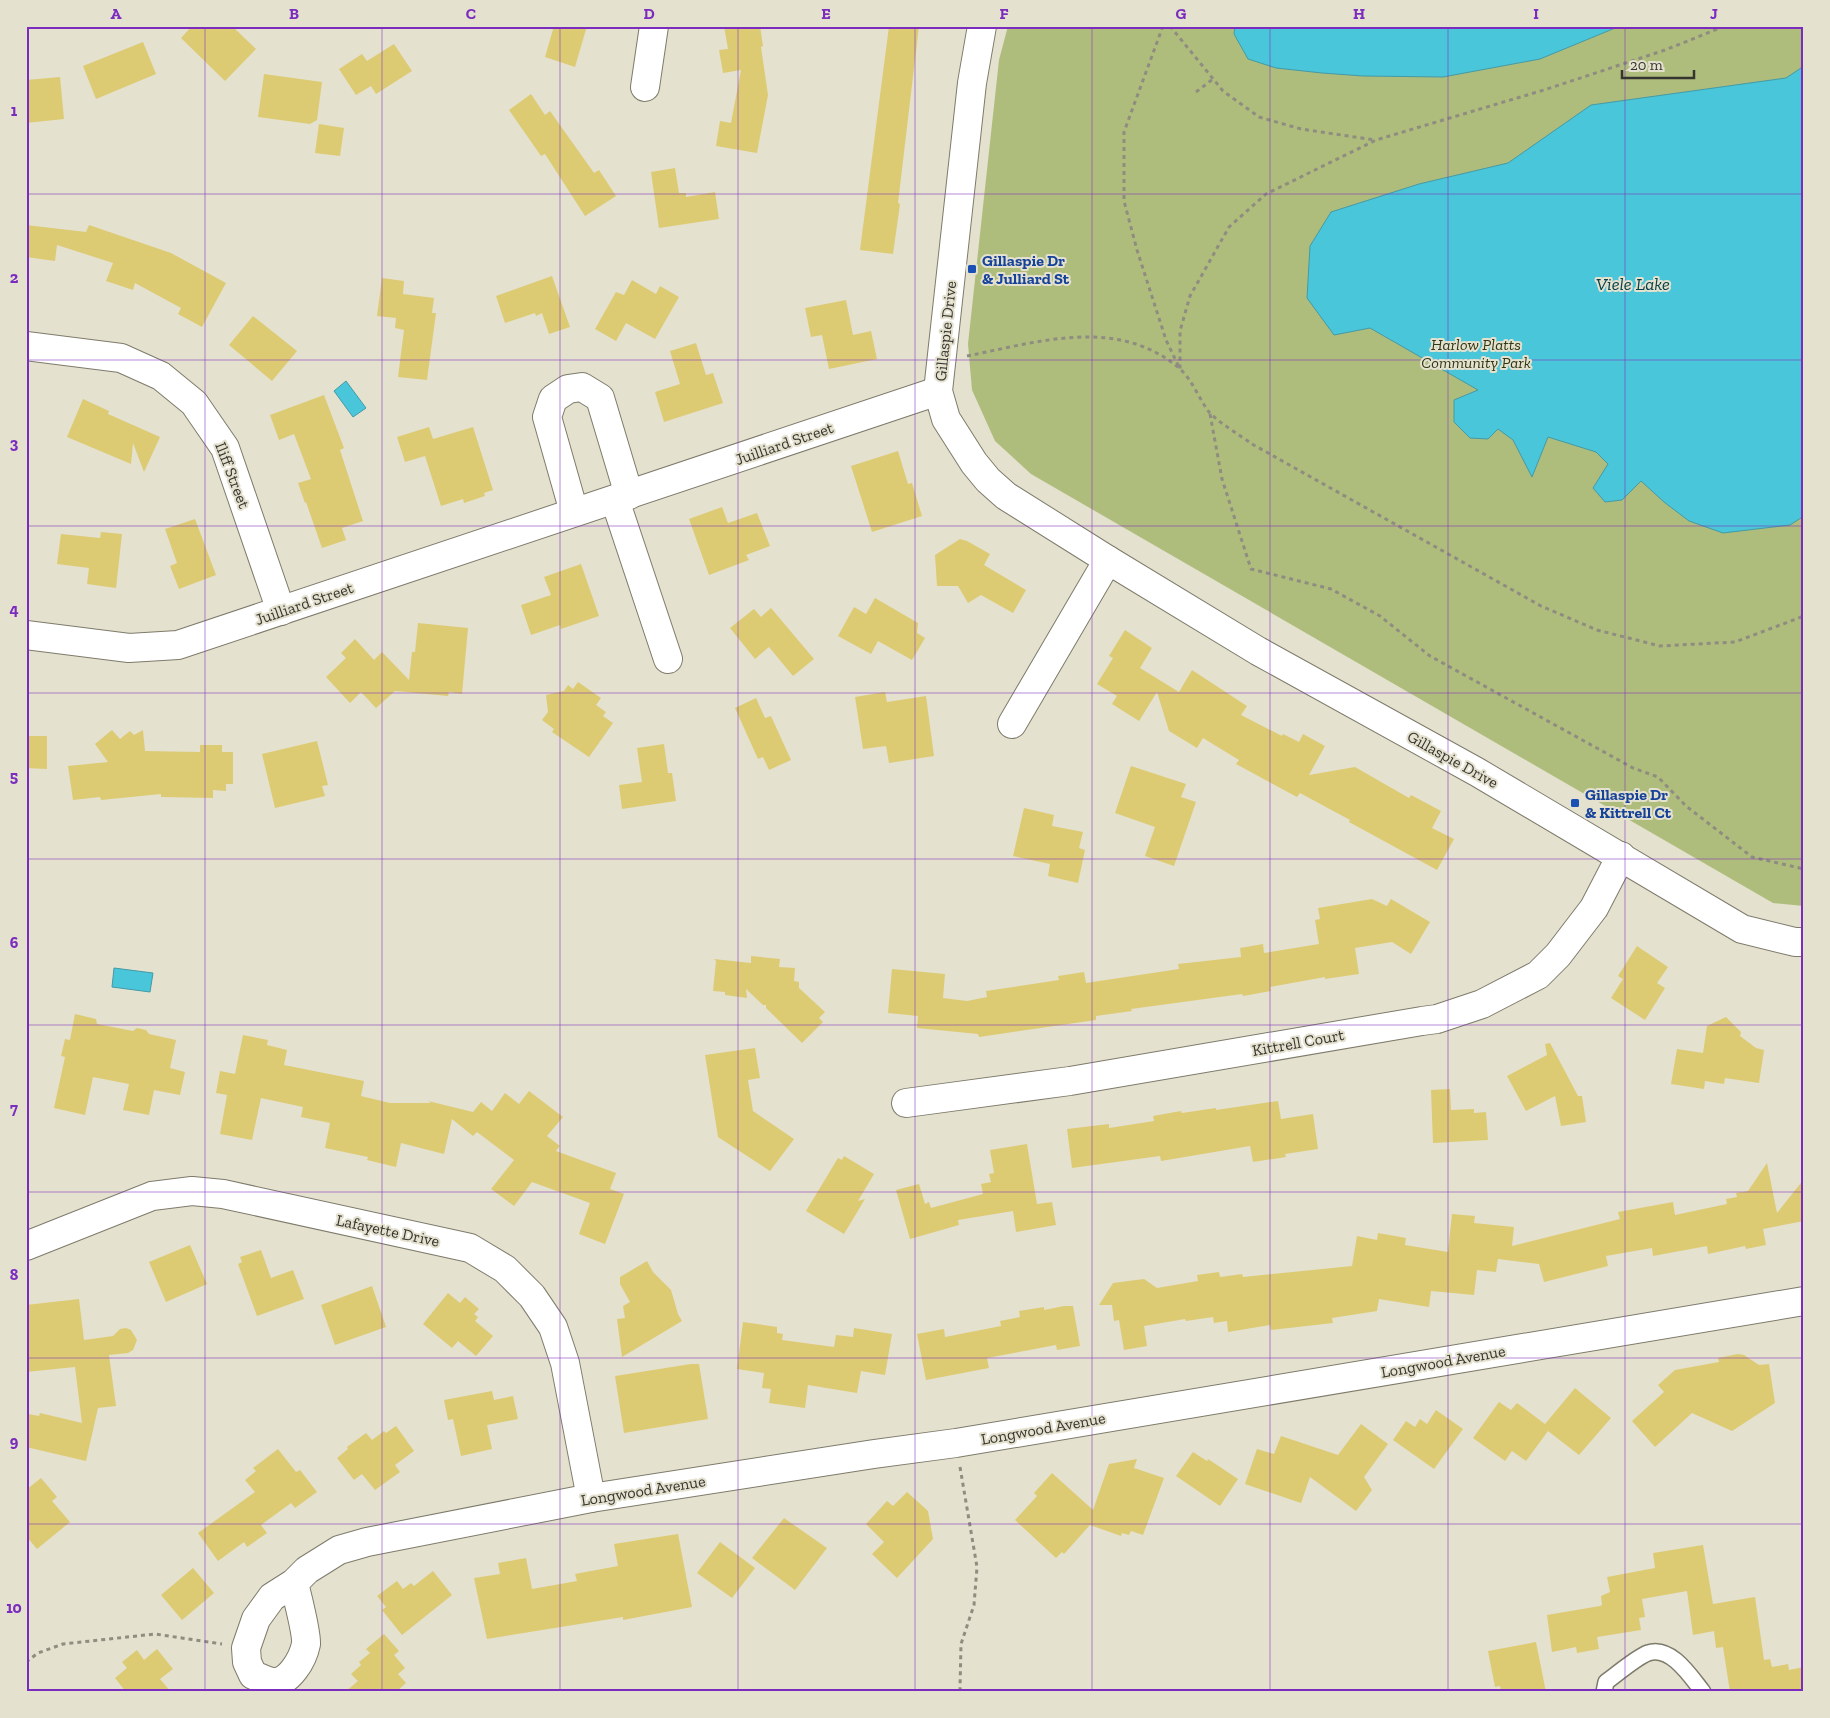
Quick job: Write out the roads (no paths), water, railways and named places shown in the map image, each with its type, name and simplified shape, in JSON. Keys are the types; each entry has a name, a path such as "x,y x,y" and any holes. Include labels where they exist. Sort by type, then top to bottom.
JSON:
{"street":[{"path":"645,87 654,26"},
{"name":"Gillaspie Drive","path":"982,26 972,83 938,391 946,419 974,464 988,480 1006,496 1258,651 1477,772 1621,856 1742,930 1795,942 1804,942"},
{"name":"Iliff Street","path":"26,346 121,358 160,376 194,403 225,448 281,611"},
{"path":"574,512 547,417 553,399 568,389 582,387 600,398 622,497 668,660"},
{"name":"Juilliard Street","path":"26,636 129,648 178,644 938,391"},
{"path":"1012,724 1108,560"},
{"name":"Kittrell Court","path":"906,1103 1070,1081 1437,1019 1482,1004 1538,975 1558,955 1594,908 1621,856"},
{"name":"Lafayette Drive","path":"26,1246 152,1196 192,1191 223,1194 470,1248 505,1270 532,1296 553,1327 565,1363 591,1498"},
{"name":"Longwood Avenue","path":"294,1582 307,1570 339,1550 367,1542 591,1498 874,1454 951,1444 1804,1300"}],"lane":[{"path":"1604,1692 1606,1682 1649,1652 1666,1654 1680,1664 1703,1692"}],"water":[{"path":"1235,26 1620,26 1540,59 1443,77 1363,76 1276,68 1248,59 1234,34"},
{"name":"Viele Lake","path":"1804,66 1804,516 1790,525 1723,533 1689,521 1641,481 1622,500 1605,502 1593,488 1608,464 1596,452 1548,437 1532,477 1513,440 1498,429 1488,439 1470,438 1454,422 1454,400 1478,390 1370,328 1334,335 1307,298 1310,246 1331,212 1419,184 1508,163 1591,105 1786,78"},
{"path":"346,381 366,408 353,417 334,391"},
{"path":"114,968 153,973 150,992 112,987"}],"place":[{"name":"Gillaspie Dr & Julliard St","path":"972,269"},
{"name":"Gillaspie Dr & Kittrell Ct","path":"1575,803"}],"park label":[{"name":"Harlow Platts Community Park","path":"1476,353"}]}
